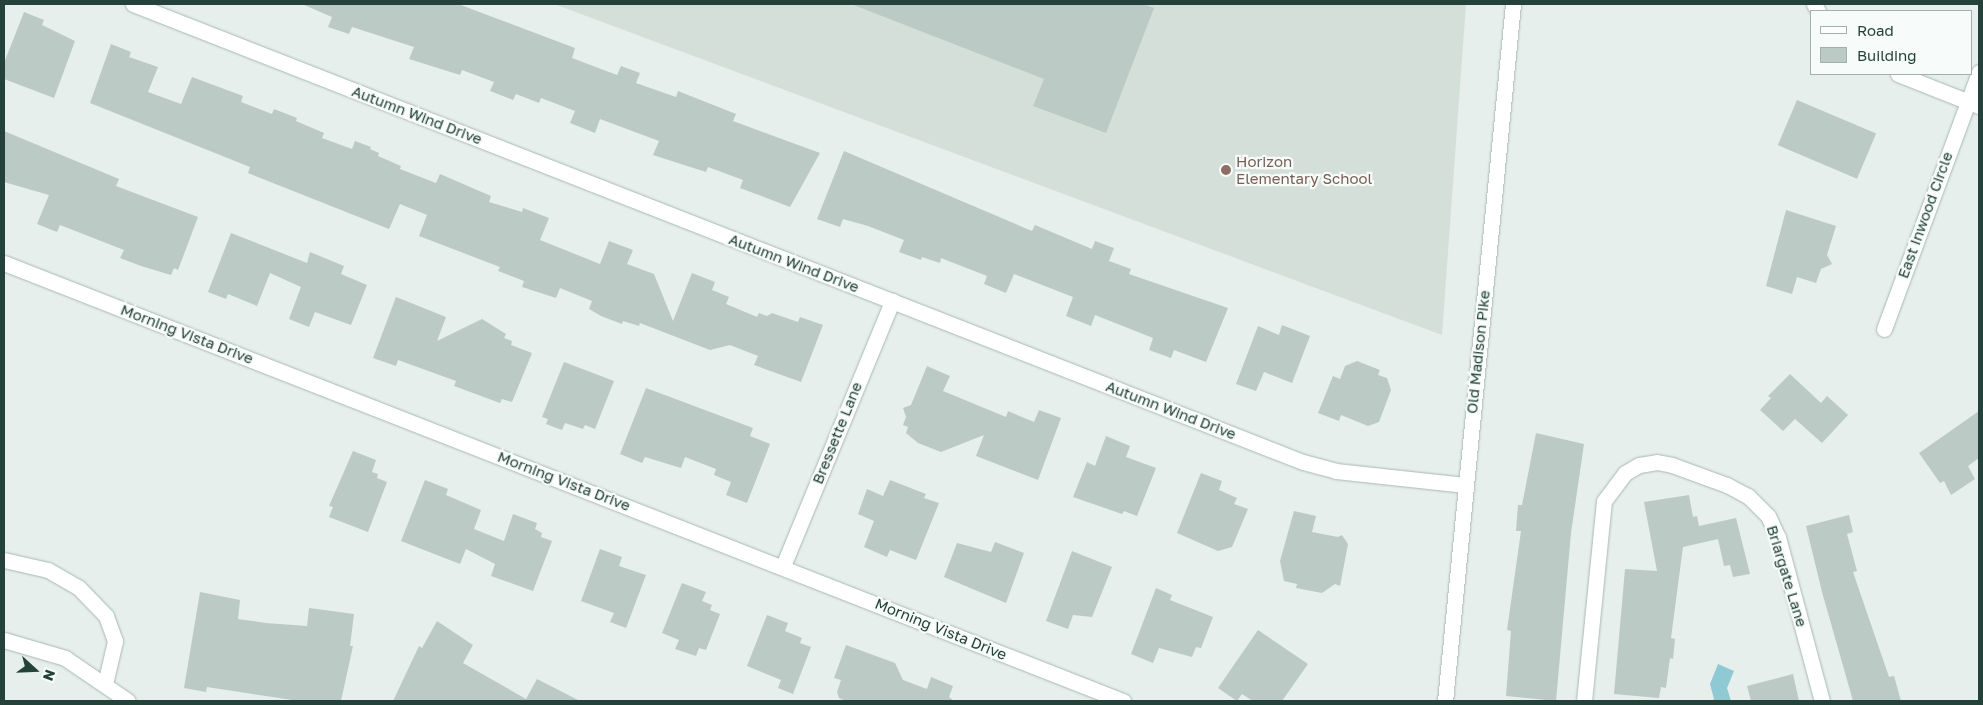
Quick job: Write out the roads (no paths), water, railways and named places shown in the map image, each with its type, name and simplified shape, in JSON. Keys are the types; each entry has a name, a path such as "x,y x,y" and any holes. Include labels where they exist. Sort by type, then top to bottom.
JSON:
{"street":[{"name":"Autumn Wind Drive","path":"133,4 1303,462 1336,471 1464,485"},
{"name":"Old Madison Pike","path":"1445,701 1464,485 1513,4"},
{"name":"East Inwood Circle","path":"1884,329 1973,103 1979,72"},
{"path":"1901,75 1973,103"},
{"name":"Morning Vista Drive","path":"4,263 783,566 1123,701"},
{"name":"Bressette Lane","path":"783,566 892,301"},
{"name":"Briargate Lane","path":"1584,701 1604,501 1625,473 1639,465 1656,462 1672,465 1727,485 1748,496 1768,516 1778,537 1822,701"},
{"path":"4,560 48,570 79,588 106,616 116,641 105,684"},
{"path":"4,640 65,658 128,701"}],"water":[{"path":"1718,664 1734,671 1727,688 1731,701 1712,701 1714,699 1710,684"}],"place":[{"name":"Horizon Elementary School","path":"1226,170"}]}
